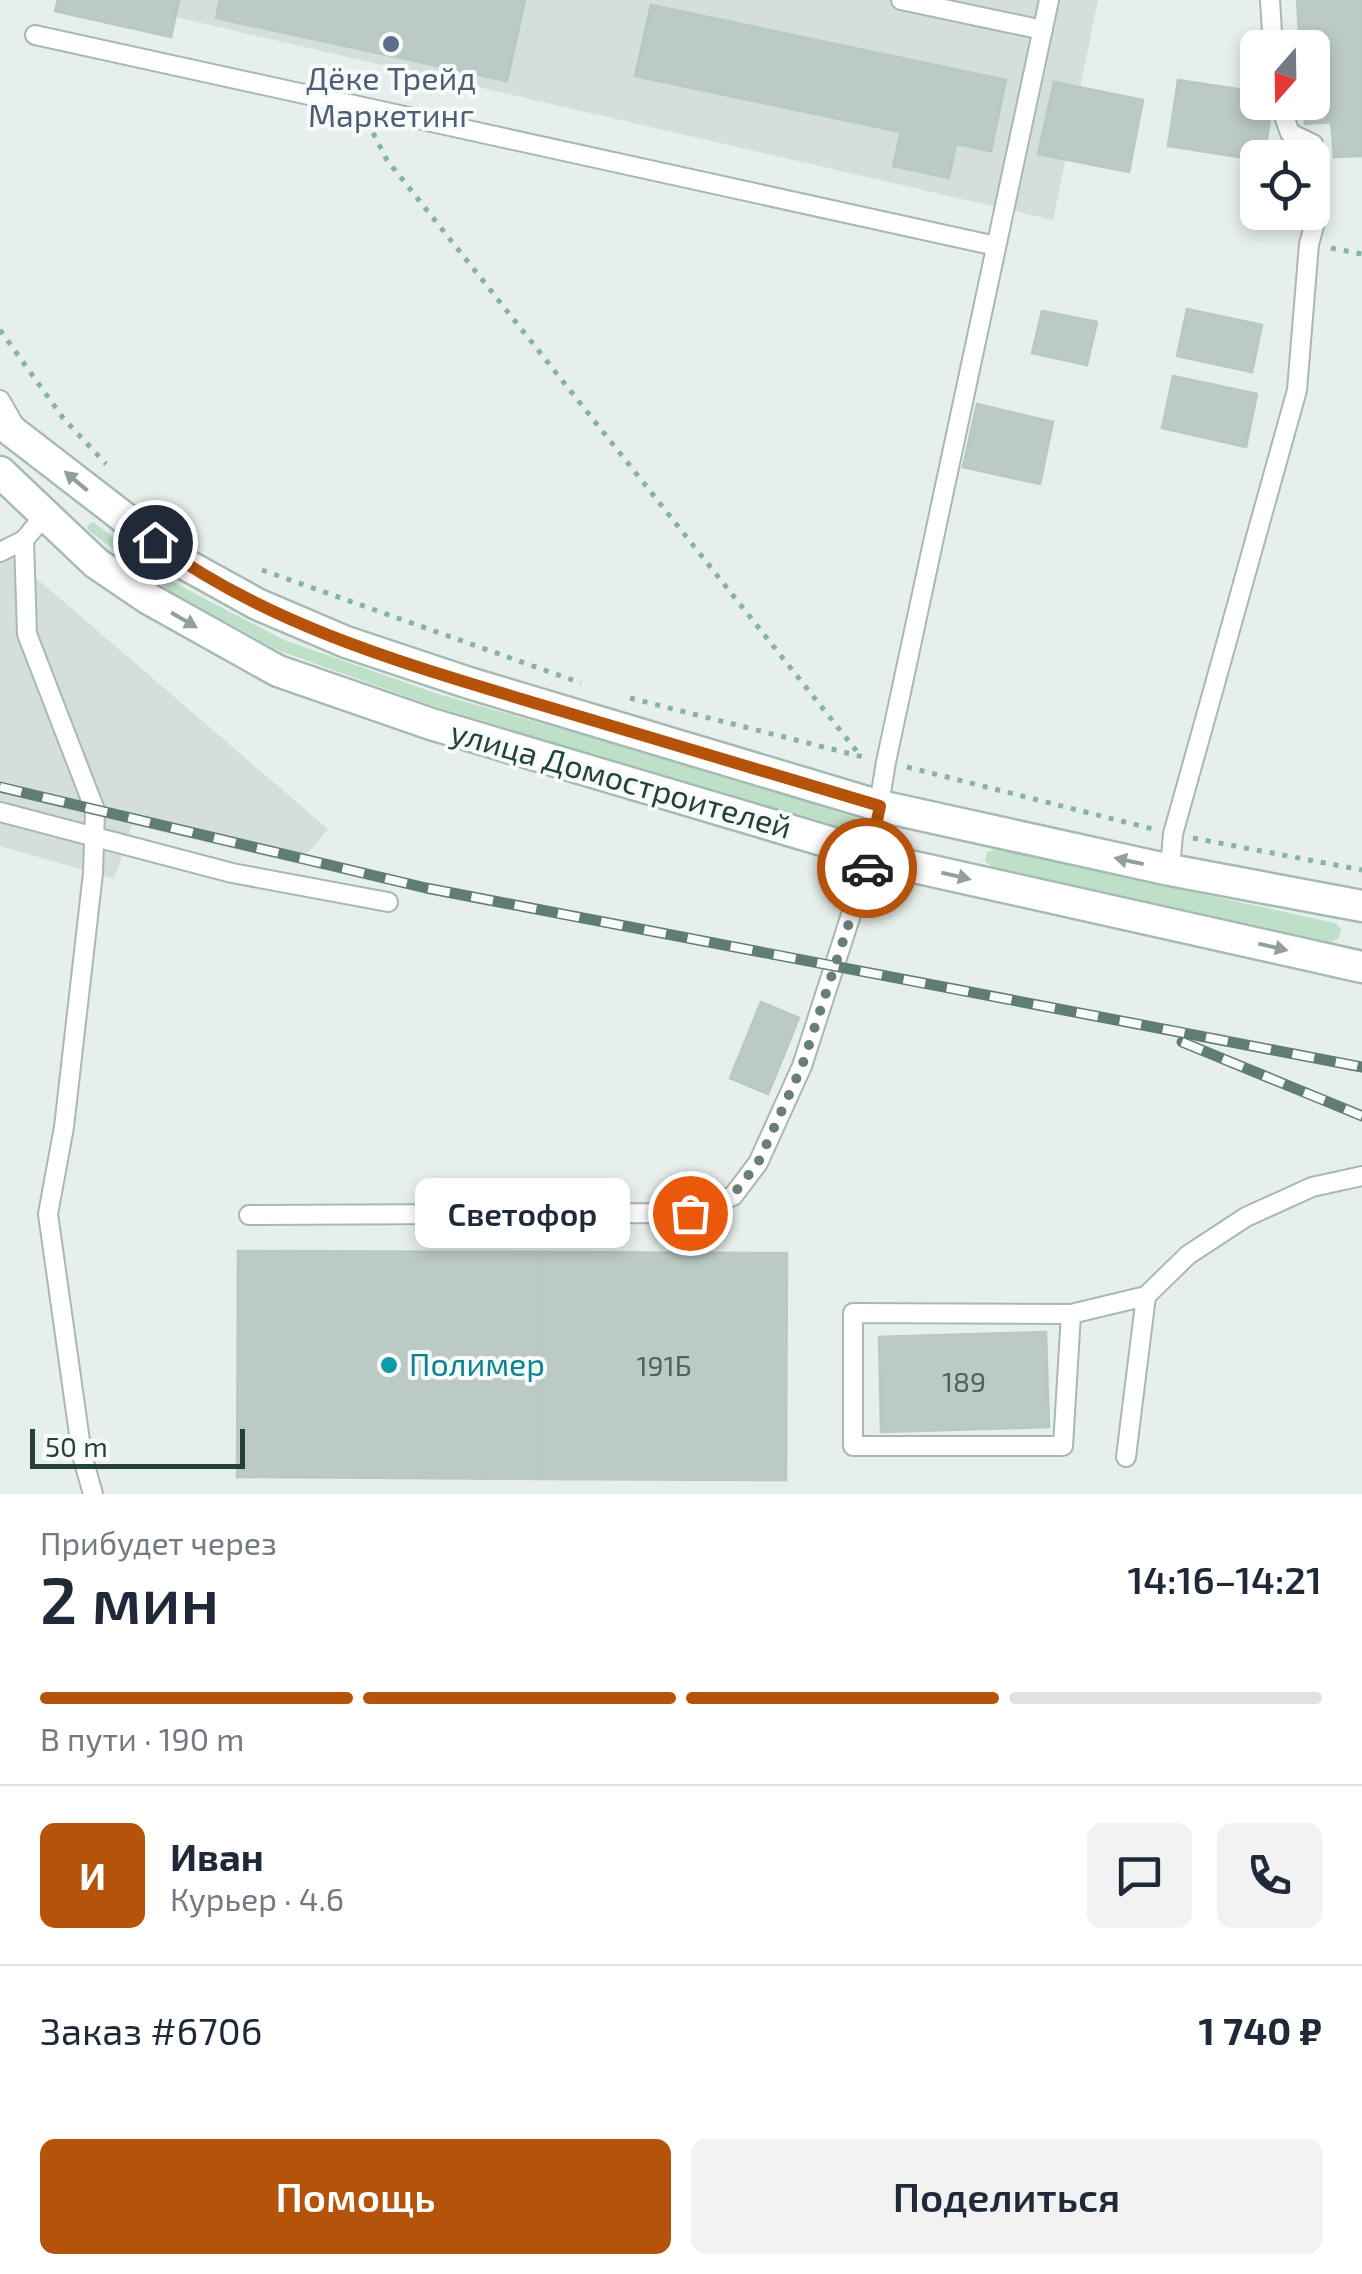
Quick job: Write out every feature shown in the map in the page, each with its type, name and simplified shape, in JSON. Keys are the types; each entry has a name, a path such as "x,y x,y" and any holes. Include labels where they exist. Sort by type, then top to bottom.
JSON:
{"main road":[{"name":"улица Домостроителей","path":"9,427 184,563 257,604 346,642 468,683 880,806 1170,870 1362,906"},
{"name":"улица Домостроителей","path":"0,472 34,528 96,563 149,600 278,671 431,724 910,866 1362,967"}],"lane":[{"path":"901,0 1043,30"},
{"path":"249,1215 690,1213 732,1196 758,1163 802,1066 871,854 886,762 1049,0"},
{"path":"1270,0 1272,30"},
{"path":"35,35 996,246"},
{"path":"1170,870 1174,834 1296,390 1309,244 1314,226 1313,144 1290,132 1286,120"},
{"path":"0,400 9,427"},
{"path":"0,552 34,528"},
{"path":"34,528 27,634 96,810 64,1127 48,1214 82,1455 93,1494"},
{"path":"0,812 232,873 388,902"},
{"path":"1071,1314 1064,1446 853,1446 852,1313 1071,1314 1146,1296 1188,1255 1246,1218 1312,1188 1362,1176"},
{"path":"1126,1458 1146,1296"}],"path":[{"path":"359,106 387,160 861,756"},
{"path":"1309,244 1362,254"},
{"path":"0,330 64,418 112,471"},
{"path":"255,566 589,686"},
{"path":"625,696 1174,834 1362,870"}],"shaded area":[{"path":"102,0 1098,0 1053,220"},
{"path":"0,547 328,829 299,864 132,825 114,879 0,846"}],"green space":[{"path":"93,522 171,581 284,640 438,694 733,778 862,820 867,826 855,834 433,706 280,651 173,593 88,530"},
{"path":"996,849 1335,923 1341,929 1339,938 1331,942 992,867 985,861 987,852"}],"building":[{"path":"58,0 179,0 171,37 55,11"},
{"path":"220,0 525,0 507,81 216,18"},
{"path":"1297,0 1362,0 1362,156 1334,157 1331,122 1305,124 1305,120 1330,120 1330,30 1299,30"},
{"path":"651,5 1006,80 991,151 956,144 949,178 893,166 901,132 635,76"},
{"path":"1178,80 1240,89 1240,120 1270,120 1267,140 1240,140 1240,157 1168,146"},
{"path":"1054,82 1143,100 1129,172 1038,154"},
{"path":"1187,309 1262,325 1252,372 1177,356"},
{"path":"1042,311 1097,322 1087,365 1032,353"},
{"path":"1173,376 1257,394 1246,447 1162,428"},
{"path":"977,404 1053,422 1040,484 963,467"},
{"path":"761,1002 799,1018 768,1094 730,1078"},
{"name":"Полимер","path":"238,1251 541,1252 540,1479 237,1477"},
{"name":"Полимер","path":"541,1252 787,1253 786,1480 540,1479"},
{"path":"1046,1332 1049,1427 881,1432 879,1337"}],"railway":[{"path":"0,787 426,888 1362,1067"},
{"path":"1182,1042 1362,1116"}],"way so far":[{"path":"690,1213 732,1196 758,1163 802,1066 867,868"}],"place":[{"name":"Дёке Трейд Маркетинг","path":"391,44"},
{"name":"Светофор","path":"690,1213"},
{"name":"Полимер","path":"389,1365"}],"route":[{"path":"155,542 257,604 346,642 468,683 880,806 867,868"}]}
